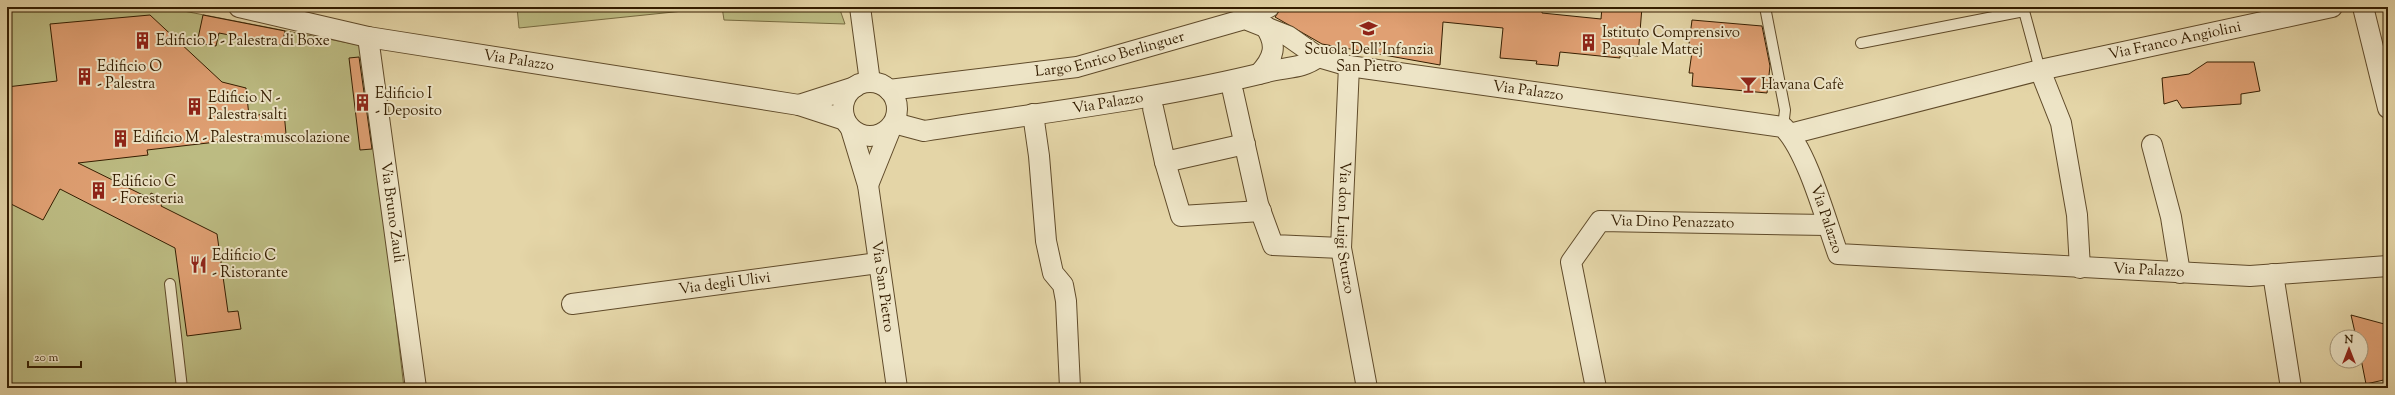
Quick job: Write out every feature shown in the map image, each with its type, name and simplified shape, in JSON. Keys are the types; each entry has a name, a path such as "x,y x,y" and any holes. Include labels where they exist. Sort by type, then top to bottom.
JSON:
{"street":[{"name":"Via Palazzo","path":"239,7 368,37 800,105 848,125"},
{"path":"860,7 862,84"},
{"name":"Via Franco Angiolini","path":"1787,131 2040,70 2332,7"},
{"path":"2363,7 2388,108"},
{"path":"1259,74 1268,64 1274,49 1267,16"},
{"name":"Largo Enrico Berlinguer","path":"889,90 1077,68 1245,19 1267,16 1288,36 1318,57"},
{"name":"Via Bruno Zauli","path":"368,37 416,388"},
{"name":"Via Palazzo","path":"893,125 924,131 1034,114 1211,85 1310,64 1318,57 1349,66 1787,131 1807,169 1838,254 2250,276 2388,266"},
{"name":"Via don Luigi Sturzo","path":"1349,66 1341,248 1367,388"},
{"path":"2040,70 2061,123 2077,215 2080,268"},
{"name":"Via Palazzo","path":"800,105 862,84"},
{"path":"862,84 884,86 889,90 897,102 898,113 893,125 884,134 871,137 859,134 848,125 843,104 846,96 862,84"},
{"path":"1233,92 1260,211 1273,245 1341,248"},
{"path":"1153,108 1165,162 1181,216 1260,211"},
{"path":"1034,114 1040,156 1046,241 1053,273 1063,285 1066,301 1070,388"},
{"name":"Via San Pietro","path":"848,125 868,185 897,388"},
{"name":"Via San Pietro","path":"868,185 893,125"},
{"path":"1165,162 1245,144"},
{"path":"2152,145 2171,217 2180,273"},
{"name":"Via Dino Penazzato","path":"1596,388 1571,262 1600,221 1827,225"},
{"name":"Via degli Ulivi","path":"572,304 878,263"},
{"path":"2273,274 2292,388"}],"lane":[{"path":"1765,7 1785,110 1787,131"},
{"path":"1861,43 2023,9 2040,70"},
{"path":"170,284 182,388"}],"shaded area":[{"path":"7,7 163,7 364,46 404,388 7,388"},
{"path":"517,7 722,7 519,28"},
{"path":"722,7 839,7 845,24 724,20"}],"building":[{"path":"1287,7 1542,7 1542,13 1601,19 1602,7 1642,7 1638,56 1620,54 1620,58 1560,52 1558,66 1536,64 1537,61 1500,58 1503,28 1443,22 1440,65 1322,44 1275,17 1280,10"},
{"path":"150,15 222,82 246,88 249,116 284,112 286,134 147,150 148,155 78,163 149,198 151,193 164,200 161,206 217,234 228,312 238,311 241,329 187,336 175,248 60,189 43,220 7,202 7,87 57,81 50,24"},
{"path":"203,15 285,31 282,45 219,33 216,46 197,43"},
{"path":"1692,20 1762,26 1770,66 1767,93 1692,86 1693,73 1689,73 1692,52 1688,52"},
{"name":"Edificio I - Deposito","path":"359,57 372,149 360,150 349,58"},
{"path":"2207,62 2254,62 2260,91 2241,94 2241,104 2182,108 2177,100 2164,104 2162,78 2189,74"},
{"path":"2351,315 2388,325 2388,379 2366,384 2363,369 2369,369 2369,329 2354,329"}],"place":[{"name":"Scuola Dell'Infanzia San Pietro","path":"1369,29"},
{"name":"Edificio P - Palestra di Boxe","path":"143,41"},
{"name":"Istituto Comprensivo Pasquale Mattej","path":"1589,42"},
{"name":"Edificio O - Palestra","path":"84,76"},
{"name":"Havana Cafè","path":"1748,85"},
{"name":"Edificio I - Deposito","path":"362,103"},
{"name":"Edificio N - Palestra salti","path":"195,107"},
{"name":"Edificio M - Palestra muscolazione","path":"120,138"},
{"name":"Edificio C - Foresteria","path":"99,191"},
{"name":"Edificio C - Ristorante","path":"199,265"}]}
